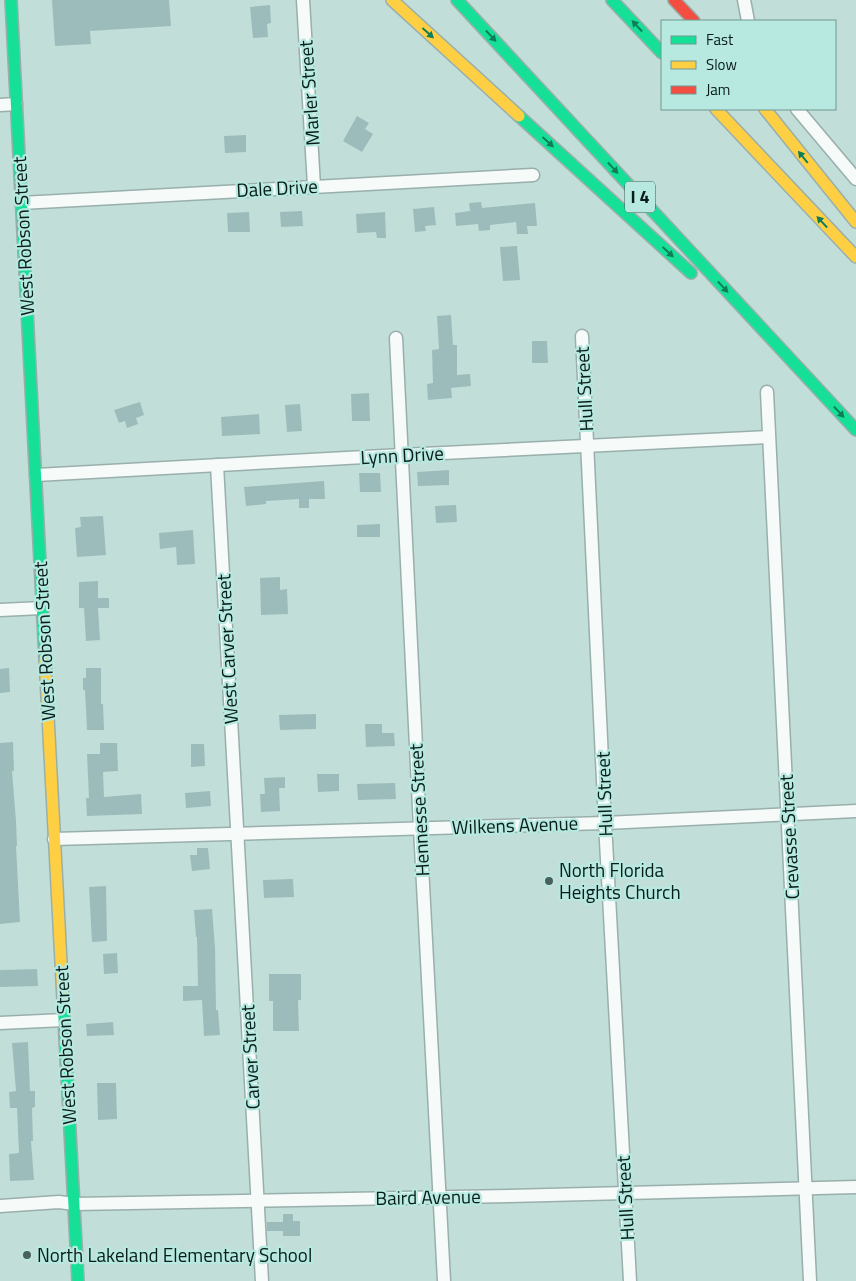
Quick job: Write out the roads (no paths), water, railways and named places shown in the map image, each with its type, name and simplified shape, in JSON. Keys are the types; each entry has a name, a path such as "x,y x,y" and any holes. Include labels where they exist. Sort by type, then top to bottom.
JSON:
{"main road":[{"name":"West Robson Street","path":"11,0 78,1281"},
{"path":"392,0 701,282"},
{"name":"I 4","path":"457,0 856,430"},
{"path":"612,0 661,51"},
{"path":"674,0 693,20"},
{"path":"717,110 856,257"},
{"path":"766,110 856,222"},
{"path":"715,295 823,394"}],"street":[{"name":"Marler Street","path":"303,0 314,186"},
{"path":"0,105 16,104"},
{"path":"798,110 856,179"},
{"name":"Dale Drive","path":"21,203 533,175"},
{"name":"Hull Street","path":"582,336 605,823 630,1281"},
{"name":"Hennesse Street","path":"396,338 444,1281"},
{"name":"Crevasse Street","path":"767,392 810,1281"},
{"name":"Lynn Drive","path":"36,475 768,437"},
{"name":"West Carver Street","path":"217,465 237,833"},
{"path":"0,610 42,608"},
{"name":"Wilkens Avenue","path":"54,839 605,823 856,811"},
{"name":"Carver Street","path":"237,833 262,1281"},
{"path":"0,1023 64,1020"},
{"name":"Baird Avenue","path":"0,1206 59,1202 74,1204 439,1197 856,1186"}],"place":[{"name":"North Florida Heights Church","path":"549,881"},
{"name":"North Lakeland Elementary School","path":"27,1255"}]}
